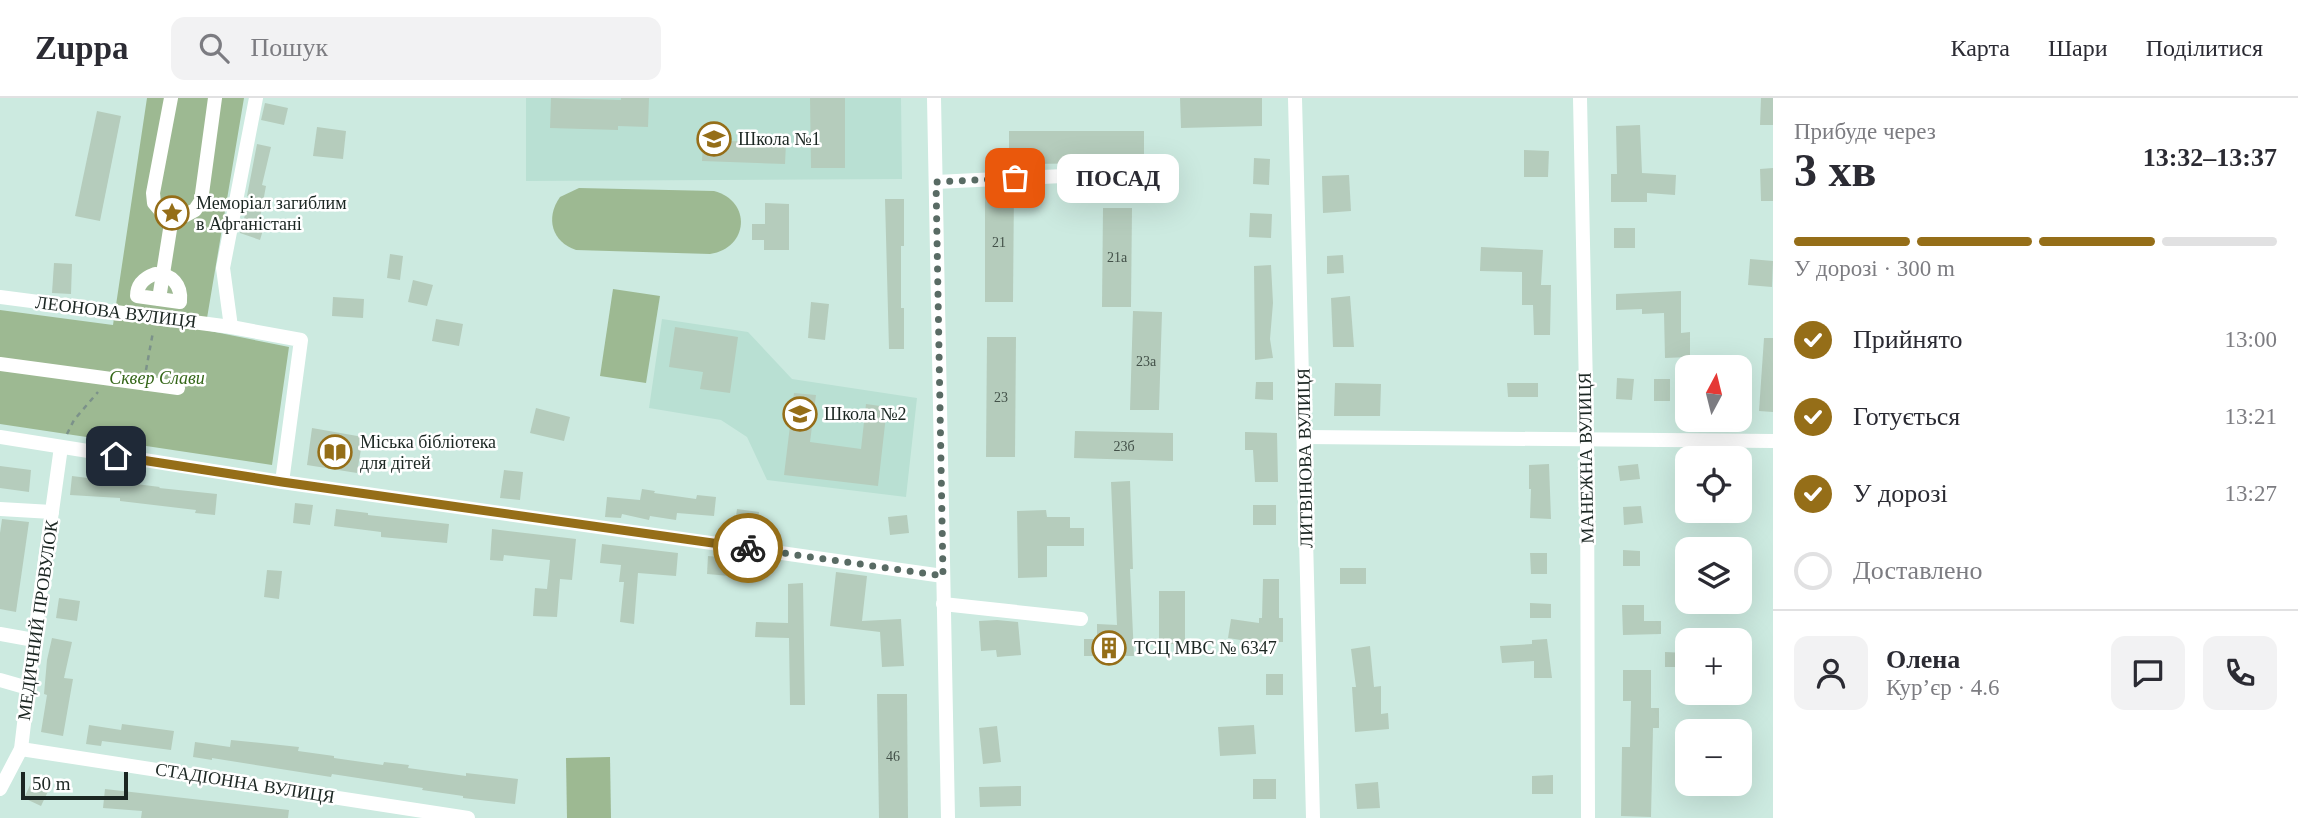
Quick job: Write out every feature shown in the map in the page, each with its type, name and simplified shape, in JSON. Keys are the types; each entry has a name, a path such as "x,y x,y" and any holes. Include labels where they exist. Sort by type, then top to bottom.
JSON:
{"street":[{"path":"159,299 171,223 154,203 153,193 171,98"},
{"path":"171,223 195,210 201,201 215,98"},
{"path":"231,327 223,268 256,98"},
{"path":"934,98 948,818"},
{"name":"ЛИТВІНОВА ВУЛИЦЯ","path":"1294,98 1313,818"},
{"name":"МАНЕЖНА ВУЛИЦЯ","path":"1580,98 1587,438 1588,818"},
{"path":"936,182 1147,172"},
{"path":"163,274 174,280 178,286 180,302 136,296 139,286 148,276 163,274"},
{"name":"ЛЕОНОВА ВУЛИЦЯ","path":"0,297 231,327 302,340 282,482"},
{"path":"0,364 178,388"},
{"path":"1305,437 1773,440"},
{"path":"0,438 282,482 943,576"},
{"name":"МЕДИЧНИЙ ПРОВУЛОК","path":"0,789 21,749 61,447"},
{"path":"0,509 52,512"},
{"path":"943,604 1081,619"},
{"path":"0,634 34,640"},
{"path":"0,680 28,688"},
{"name":"СТАДІОННА ВУЛИЦЯ","path":"21,749 468,818"}],"path":[{"path":"143,384 156,317"},
{"path":"61,447 74,420 110,379"}],"shaded area":[{"name":"Школа №1","path":"526,98 901,98 902,179 526,181"},
{"name":"Школа №2","path":"662,319 748,332 792,379 917,398 906,497 767,480 747,437 721,420 649,408"}],"green space":[{"name":"Сквер Слави","path":"147,98 244,98 205,330 289,347 272,465 0,424 0,310 113,325"},
{"path":"579,188 714,191 735,204 741,224 732,243 723,250 710,254 576,250 556,235 552,221 555,205 560,197"},
{"path":"613,289 660,296 646,383 600,376"},
{"path":"610,757 611,818 567,818 566,758"}],"building":[{"path":"551,98 649,98 648,127 618,126 618,130 550,128"},
{"path":"810,98 845,98 845,168 811,168"},
{"path":"1180,98 1262,98 1262,126 1181,128"},
{"path":"1761,98 1773,98 1773,125 1760,125"},
{"path":"265,103 288,108 284,125 261,120"},
{"path":"97,111 121,116 100,221 75,216"},
{"path":"1640,125 1642,173 1676,175 1675,195 1647,193 1647,202 1611,202 1611,174 1617,174 1616,126"},
{"path":"317,127 346,131 343,159 313,156"},
{"path":"1009,131 1144,131 1144,163 1009,164"},
{"path":"703,140 786,143 785,164 702,161"},
{"path":"257,144 271,147 262,185 266,186 260,218 266,220 260,240 240,233 250,197 247,196"},
{"path":"1524,150 1549,151 1548,177 1524,177"},
{"path":"1254,158 1270,159 1269,185 1253,184"},
{"path":"1773,168 1773,201 1761,201 1760,169"},
{"path":"1349,175 1351,211 1323,213 1322,176"},
{"path":"1014,188 1013,302 985,302 985,189"},
{"path":"885,199 904,199 901,308 904,308 904,349 889,349"},
{"path":"765,203 789,204 789,250 764,250 764,240 752,240 752,224 765,224"},
{"path":"1103,208 1132,208 1131,307 1102,307"},
{"path":"1250,213 1272,214 1271,238 1249,237"},
{"path":"1614,228 1635,228 1635,248 1614,248"},
{"path":"1481,247 1543,250 1541,285 1551,285 1550,335 1534,335 1533,305 1522,305 1522,272 1480,271"},
{"path":"390,254 403,256 400,280 387,278"},
{"path":"1343,255 1344,273 1327,274 1327,256"},
{"path":"1750,259 1773,261 1772,287 1748,285"},
{"path":"54,263 72,264 71,294 52,293"},
{"path":"1271,265 1273,303 1270,339 1273,358 1255,360 1254,266"},
{"path":"413,280 433,285 427,306 408,302"},
{"path":"1681,291 1681,333 1690,332 1690,355 1665,358 1664,313 1642,314 1642,309 1616,310 1616,294"},
{"path":"1350,296 1354,347 1333,347 1331,298"},
{"path":"333,297 364,299 363,318 332,316"},
{"path":"811,302 829,304 825,340 808,338"},
{"path":"1133,311 1162,312 1159,410 1130,410"},
{"path":"436,319 463,324 459,346 432,341"},
{"path":"675,327 738,337 730,393 700,389 703,372 669,367"},
{"path":"987,337 1016,337 1015,457 986,457"},
{"path":"1764,338 1773,338 1773,412 1759,411"},
{"path":"1617,378 1634,379 1632,400 1616,399"},
{"path":"1654,379 1670,379 1670,401 1654,401"},
{"path":"1256,382 1273,382 1273,400 1255,399"},
{"path":"1335,383 1381,384 1380,416 1334,416"},
{"path":"1507,383 1538,383 1538,397 1508,397"},
{"path":"794,393 816,395 810,442 861,449 866,404 887,407 878,486 784,475"},
{"path":"536,408 570,417 564,441 530,433"},
{"path":"312,428 363,437 357,473 307,465"},
{"path":"1075,431 1173,433 1173,461 1074,458"},
{"path":"1245,432 1277,433 1278,482 1255,482 1253,450 1245,450"},
{"path":"1549,464 1551,519 1530,518 1529,465"},
{"path":"1638,464 1640,479 1620,481 1618,466"},
{"path":"0,466 31,470 29,492 0,488"},
{"path":"504,470 523,472 520,500 500,498"},
{"path":"72,476 217,494 215,515 195,513 196,510 120,501 120,498 70,495"},
{"path":"1130,481 1134,656 1084,656 1084,639 1097,639 1097,624 1117,625 1111,482"},
{"path":"642,489 696,499 697,495 716,497 714,516 677,513 676,520 650,516 649,520 622,514 621,518 605,517 607,497 640,500"},
{"path":"295,503 313,505 310,525 293,523"},
{"path":"1253,505 1276,505 1276,525 1253,525"},
{"path":"1641,506 1643,523 1624,525 1623,507"},
{"path":"336,509 449,524 447,543 381,537 381,532 334,526"},
{"path":"737,509 759,512 756,534 734,531"},
{"path":"1046,510 1047,517 1070,517 1070,528 1084,528 1084,546 1047,546 1047,577 1018,578 1017,511"},
{"path":"907,515 909,533 890,535 888,517"},
{"path":"2,519 29,522 16,612 0,609"},
{"path":"492,529 576,539 572,580 560,579 557,617 533,616 535,588 547,589 550,560 504,555 503,561 490,560"},
{"path":"602,544 678,553 676,576 638,573 634,624 620,622 624,582 619,582 621,565 600,563"},
{"path":"1623,550 1640,551 1640,566 1623,566"},
{"path":"1530,553 1547,553 1547,574 1531,574"},
{"path":"708,556 732,558 730,576 707,574"},
{"path":"1340,568 1366,568 1366,584 1340,584"},
{"path":"267,570 282,571 279,599 264,597"},
{"path":"836,572 867,576 862,621 901,619 904,666 882,667 880,632 830,626"},
{"path":"1263,579 1279,579 1279,618 1283,618 1283,642 1253,642 1228,638 1231,619 1259,623 1259,618 1262,618"},
{"path":"803,583 805,705 790,705 789,638 755,637 756,622 788,623 788,584"},
{"path":"1159,591 1185,591 1185,644 1159,644"},
{"path":"59,598 80,601 77,621 56,618"},
{"path":"1530,603 1551,604 1551,618 1530,618"},
{"path":"1622,605 1644,605 1644,621 1661,621 1661,634 1623,635"},
{"path":"979,621 1018,622 1021,655 997,657 996,650 981,651"},
{"path":"52,638 72,642 64,678 73,679 63,736 41,732 47,695 44,694 47,660"},
{"path":"1547,639 1552,678 1534,678 1534,661 1502,663 1500,646 1532,644 1532,640"},
{"path":"1370,646 1374,687 1381,686 1381,714 1388,713 1389,729 1355,732 1352,687 1356,687 1351,649"},
{"path":"1665,652 1675,652 1675,667 1665,667"},
{"path":"1623,670 1651,670 1651,708 1659,708 1659,728 1653,728 1651,817 1621,816 1622,747 1630,747 1631,701 1623,701"},
{"path":"1266,674 1283,674 1283,695 1266,695"},
{"path":"877,694 907,694 908,818 879,818"},
{"path":"122,724 174,731 171,750 102,741 101,746 86,744 89,725 121,730"},
{"path":"1254,725 1256,754 1220,756 1218,727"},
{"path":"997,726 1001,762 983,764 979,728"},
{"path":"231,740 299,747 298,751 383,765 384,762 466,776 466,773 518,779 515,804 463,798 422,790 423,788 332,774 331,777 193,757 195,742 230,747"},
{"path":"1553,775 1553,794 1532,794 1532,776"},
{"path":"34,777 51,785 41,806 24,798"},
{"path":"1253,779 1276,779 1276,799 1253,799"},
{"path":"1378,782 1380,808 1357,809 1355,784"},
{"path":"1021,786 1021,806 980,807 979,787"},
{"path":"105,789 289,810 288,818 141,818 142,811 103,808"}],"way so far":[{"path":"748,548 943,576 936,182 1015,178"}],"place":[{"name":"Школа №1","path":"714,139"},
{"name":"ПОСАД","path":"1015,178"},
{"name":"Меморіал загиблим в Афганістані","path":"172,213"},
{"name":"Школа №2","path":"800,414"},
{"name":"Міська бібліотека для дітей","path":"335,452"},
{"name":"ТСЦ МВС № 6347","path":"1109,648"}],"route":[{"path":"116,456 748,548"}]}
